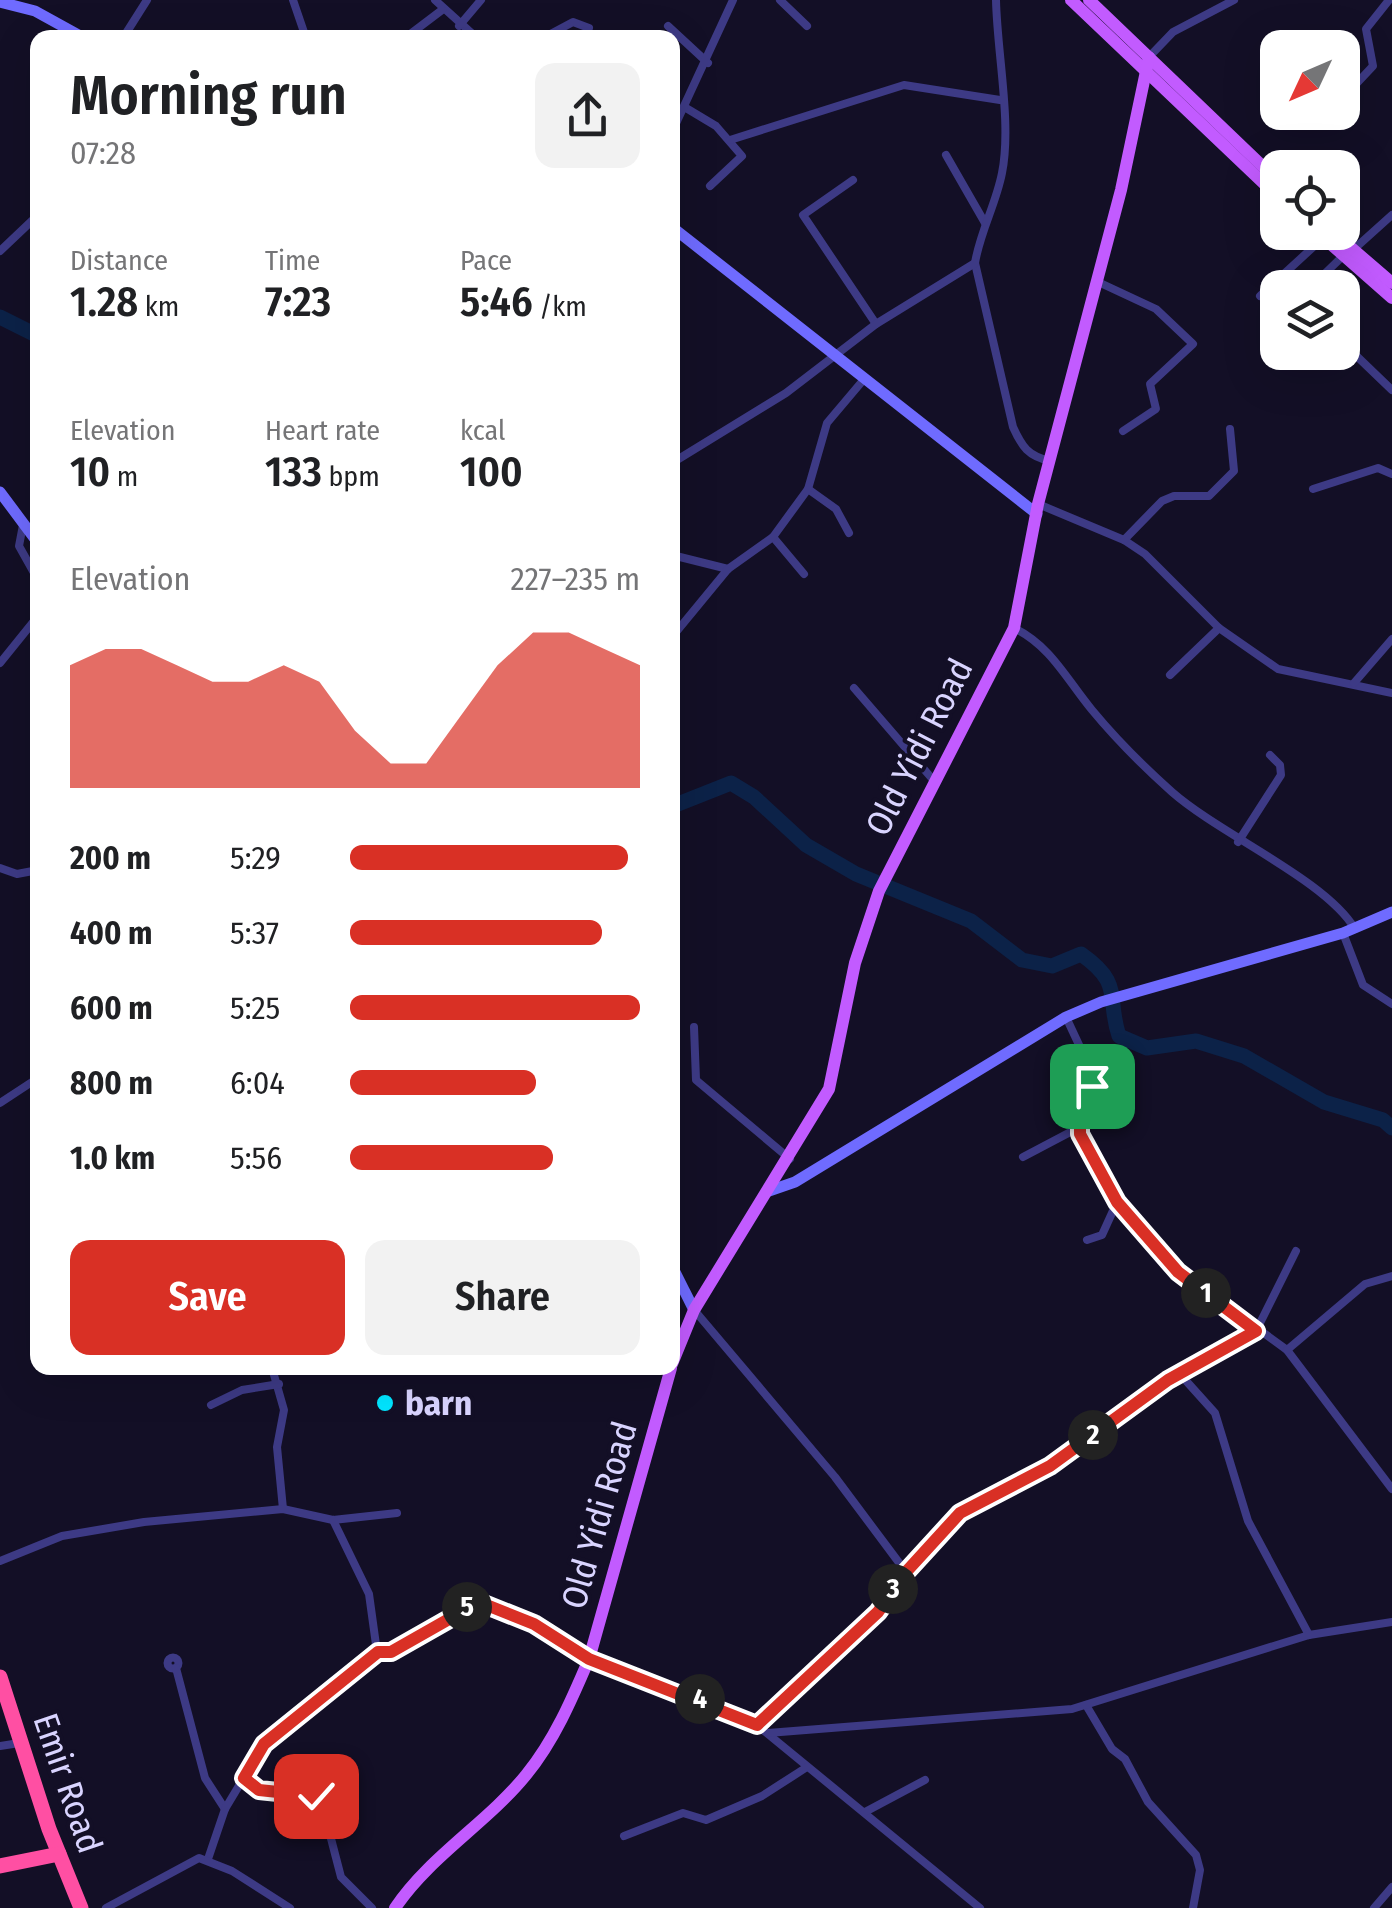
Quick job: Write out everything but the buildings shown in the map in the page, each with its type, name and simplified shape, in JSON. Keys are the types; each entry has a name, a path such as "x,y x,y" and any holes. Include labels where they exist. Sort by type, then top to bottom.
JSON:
{"highway":[{"name":"Emir Road","path":"0,1677 71,1908"},
{"name":"Emir Road","path":"0,1703 7,1745 52,1850 82,1908"},
{"path":"0,1856 52,1850"},
{"path":"0,1866 52,1850"}],"main road":[{"path":"1071,0 1146,64 1159,68 1260,164"},
{"path":"1090,0 1146,64 1154,82 1260,180"},
{"name":"Old Yidi Road","path":"680,1346 694,1310 790,1159 829,1089 854,964 882,884 1014,628 1037,509 1136,124 1146,64"},
{"name":"Old Yidi Road","path":"1136,124 1159,68"},
{"path":"1344,250 1392,283"},
{"path":"1348,253 1392,298"},
{"name":"Old Yidi Road","path":"395,1908 417,1879 525,1777 544,1752 589,1659 669,1375"}],"street":[{"path":"128,30 147,0"},
{"path":"293,0 303,30"},
{"path":"434,0 465,30"},
{"path":"459,26 481,0"},
{"path":"680,114 708,63 733,0"},
{"path":"780,0 807,26"},
{"path":"996,0 1005,133 1002,174 975,263 1013,427 1022,448 1034,457 1050,461"},
{"path":"1146,64 1173,32 1234,0"},
{"path":"1360,80 1373,66 1366,29 1388,0"},
{"path":"0,2 36,11 70,30"},
{"path":"415,30 442,10"},
{"path":"558,30 574,22 589,28"},
{"path":"668,26 672,30"},
{"path":"680,37 708,63"},
{"path":"730,140 904,85 1000,100"},
{"path":"686,108 730,140 742,156 710,186"},
{"path":"946,155 985,223"},
{"path":"853,180 803,214 876,324"},
{"path":"1330,270 1392,216"},
{"path":"0,251 30,223"},
{"path":"680,233 1037,509 1124,540 1145,554 1219,628 1278,669 1392,693"},
{"path":"1287,270 1307,250"},
{"path":"680,458 840,354 876,324 975,263"},
{"path":"1096,281 1156,309 1193,344 1150,384 1156,409 1123,431"},
{"path":"1360,359 1392,390"},
{"path":"680,626 728,569 774,537 808,489 828,423 866,376"},
{"path":"1124,540 1162,501 1174,496 1209,496 1234,471 1230,430"},
{"path":"1313,489 1378,468 1392,474"},
{"path":"808,489 829,502 849,533"},
{"path":"0,492 30,534"},
{"path":"23,526 19,546 30,566"},
{"path":"774,537 804,574"},
{"path":"680,557 728,569"},
{"path":"0,663 30,626"},
{"path":"1014,628 1048,652 1116,737 1172,792 1238,842 1336,902 1349,931 1363,984 1392,1004"},
{"path":"1170,675 1219,628"},
{"path":"1354,683 1392,640"},
{"path":"854,688 935,782"},
{"path":"1238,842 1281,775 1270,755"},
{"path":"0,868 16,874 30,871"},
{"path":"769,1191 796,1182 1066,1017 1101,1002 1349,931 1392,912"},
{"path":"1023,1157 1078,1128 1092,1086 1087,1062 1066,1017"},
{"path":"694,1027 696,1080 790,1159"},
{"path":"0,1103 30,1083"},
{"path":"1078,1128 1117,1202 1178,1272 1287,1350 1392,1489"},
{"path":"1087,1240 1106,1230 1117,1202"},
{"path":"757,1725 878,1612 906,1572 960,1513 1069,1454 1179,1373 1256,1331 1296,1250"},
{"path":"1287,1350 1365,1284 1392,1276"},
{"path":"680,1282 694,1310 836,1477 906,1572"},
{"path":"1179,1373 1215,1413 1248,1522 1309,1636"},
{"path":"275,1375 284,1410 278,1446 282,1509"},
{"path":"211,1405 242,1390 279,1384"},
{"path":"0,1561 79,1532 282,1509 333,1520 397,1513"},
{"path":"333,1520 369,1594 378,1652"},
{"path":"208,1859 225,1810 264,1744 378,1652 391,1652 479,1602 534,1624 589,1659 757,1725 980,1908"},
{"path":"768,1733 1086,1705 1309,1636 1392,1622"},
{"path":"176,1668 205,1778 225,1810"},
{"path":"1086,1705 1112,1749 1125,1759 1148,1802 1180,1832 1196,1855 1198,1895 1193,1908"},
{"path":"624,1836 684,1812 706,1820 762,1796 806,1766"},
{"path":"244,1778 259,1790 316,1796 322,1804 341,1877 372,1908"},
{"path":"865,1812 925,1780"},
{"path":"106,1908 177,1867 208,1859 290,1908"},
{"path":"1374,1908 1392,1888"}],"waterway":[{"path":"0,317 30,332"},
{"path":"680,803 731,783 754,797 806,845 856,874 971,921 1022,960 1052,966 1081,954 1108,983 1119,1036 1147,1048 1196,1041 1244,1056 1324,1102 1383,1120 1392,1128"}],"place":[{"name":"barn","path":"385,1403"}],"route":[{"path":"316,1796 259,1790 244,1778 264,1744 378,1652 391,1652 479,1602 534,1624 589,1659 740,1715 757,1725 841,1642 878,1612 930,1543 960,1513 989,1494 1050,1466 1168,1380 1256,1331 1178,1272 1117,1202 1078,1128 1092,1086"}]}
